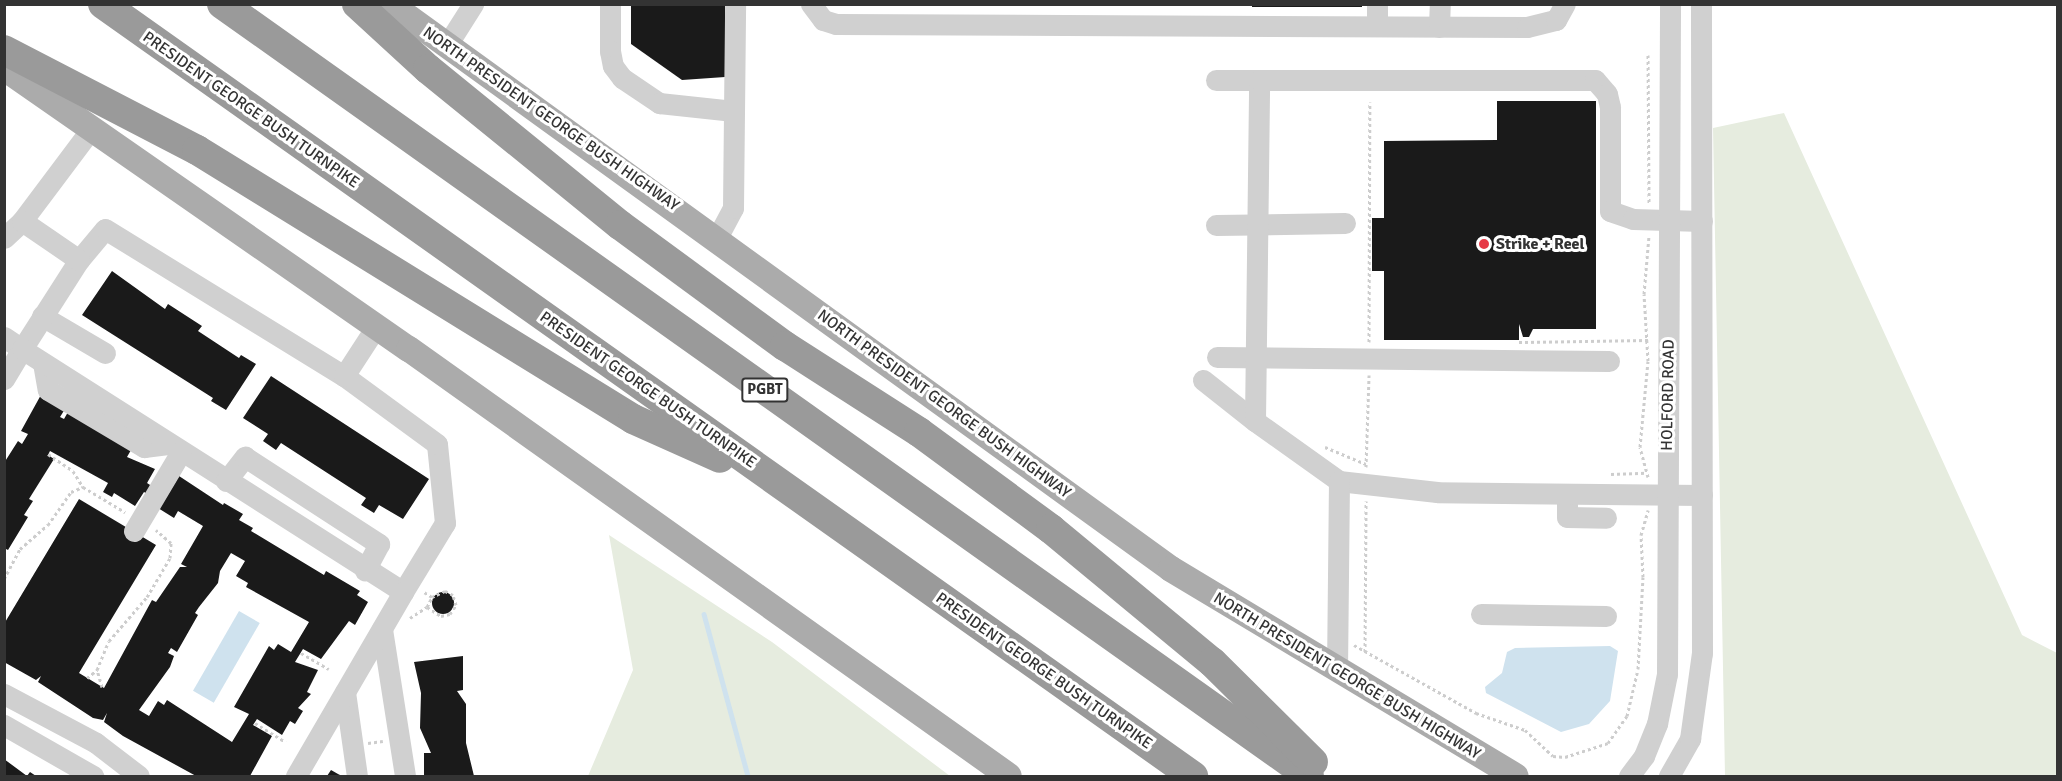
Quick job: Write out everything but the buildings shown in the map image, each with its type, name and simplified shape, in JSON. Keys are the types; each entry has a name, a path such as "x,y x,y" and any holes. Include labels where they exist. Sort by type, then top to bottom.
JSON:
{"highway":[{"name":"PRESIDENT GEORGE BUSH TURNPIKE","path":"103,4 1193,777"},
{"name":"PGBT","path":"222,4 1309,777"},
{"path":"357,4 428,69 620,225 786,346 920,432 1051,529 1212,662 1328,777"},
{"path":"4,50 197,150 633,418 782,485"}],"main road":[{"name":"NORTH PRESIDENT GEORGE BUSH HIGHWAY","path":"390,4 717,238 1171,569 1516,777"},
{"path":"4,68 376,327 1009,777"},
{"path":"1478,755 1502,777"}],"street":[{"path":"447,45 474,4"},
{"path":"610,4 610,51 613,66 622,78 659,104 734,111"},
{"path":"717,238 733,208 735,4"},
{"path":"811,4 823,20 836,24 1439,27 1541,26 1556,20 1565,4"},
{"path":"1377,4 1377,26"},
{"path":"1439,27 1440,4"},
{"name":"HOLFORD ROAD","path":"1629,777 1644,756 1657,724 1667,674 1670,4"},
{"name":"HOLFORD ROAD","path":"1669,777 1690,739 1696,714 1702,653 1701,4"},
{"path":"1255,421 1259,80"},
{"path":"1216,81 1595,81 1607,94 1610,107 1610,211 1618,216 1702,221"},
{"path":"4,238 22,221 91,129"},
{"path":"22,221 79,260"},
{"path":"1216,225 1345,223"},
{"path":"4,379 79,260 105,229 344,376 436,444 445,524 411,590 382,629 296,777"},
{"path":"42,316 105,353"},
{"path":"344,376 376,327"},
{"path":"4,338 365,570 411,590"},
{"path":"1217,357 1609,361"},
{"path":"1203,380 1255,421 1339,481 1437,492 1702,495"},
{"path":"138,524 174,448"},
{"path":"226,481 245,457 379,544 365,570"},
{"path":"1337,671 1339,481"},
{"path":"1568,495 1568,518 1606,518"},
{"path":"1481,614 1606,616"},
{"path":"382,629 405,777"},
{"path":"345,692 357,777"},
{"path":"4,694 96,743 139,777"},
{"path":"4,725 65,757 93,777"}],"path":[{"path":"1648,55 1646,118 1650,207"},
{"path":"1370,102 1370,349"},
{"path":"1648,483 1640,447 1648,340 1644,294 1650,231"},
{"path":"1598,339 1648,340"},
{"path":"1366,472 1369,369"},
{"path":"1324,446 1353,460"},
{"path":"48,454 73,471 83,488 171,543 170,558 147,597 113,635 97,670 87,678"},
{"path":"4,579 20,549 48,525 64,498 83,488"},
{"path":"1365,652 1366,498"},
{"path":"1350,643 1391,663 1476,713 1525,730 1553,756 1566,757 1608,743 1625,722 1638,669 1641,536 1648,511"},
{"path":"411,590 432,597"},
{"path":"408,620 427,607 432,597 445,591 453,595 456,605 450,614 441,616 427,607"},
{"path":"301,653 329,669"},
{"path":"97,670 102,687"},
{"path":"255,723 286,742"},
{"path":"363,743 389,741"}],"shaded area":[{"path":"1784,113 2022,635 2057,653 2057,776 1725,776 1713,128"},
{"path":"609,535 772,642 950,776 588,776 633,670"}],"water":[{"path":"239,611 260,623 214,703 193,691"},
{"path":"1610,646 1618,651 1610,701 1589,724 1561,732 1486,693 1485,687 1502,673 1507,652 1515,648"}],"waterway":[{"path":"704,614 748,776"}],"place":[{"name":"Strike + Reel","path":"1484,244"}]}
